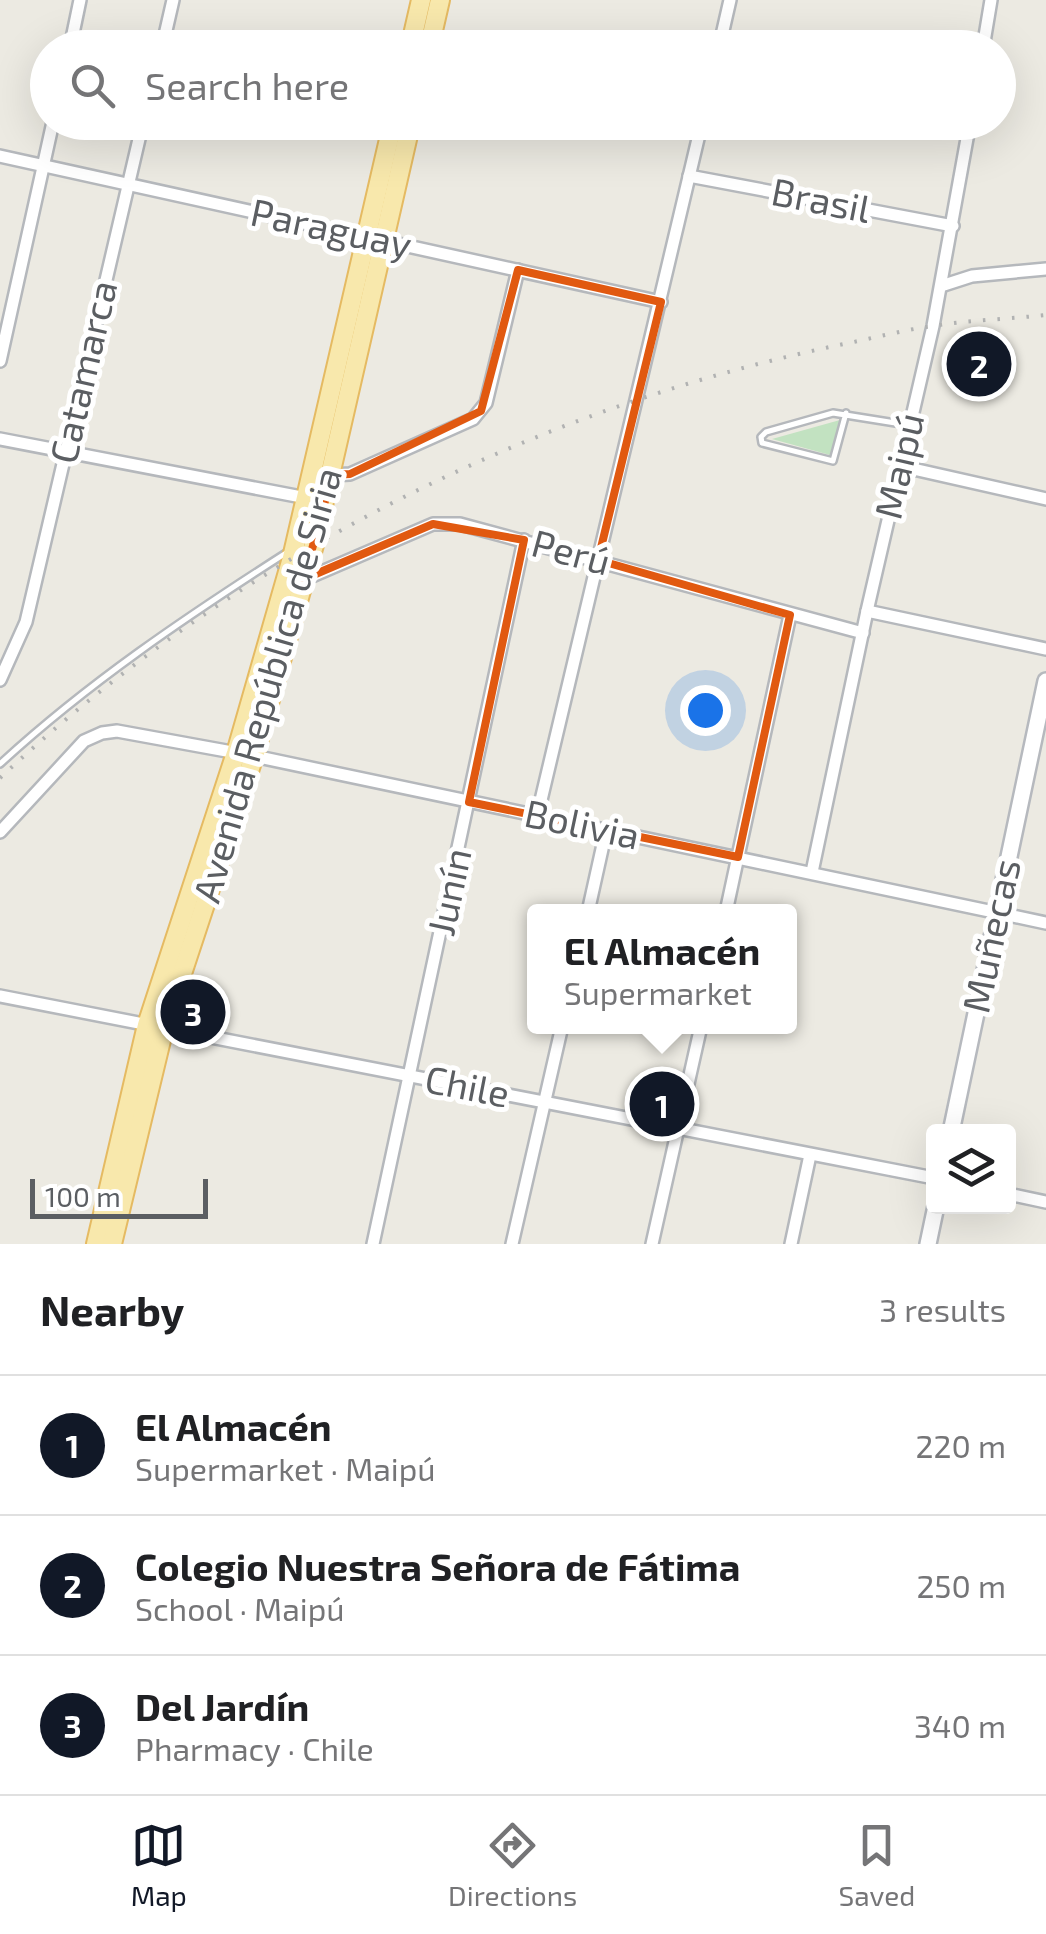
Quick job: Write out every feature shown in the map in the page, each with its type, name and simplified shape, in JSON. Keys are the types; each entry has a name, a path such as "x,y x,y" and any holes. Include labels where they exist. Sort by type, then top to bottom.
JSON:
{"main road":[{"path":"414,30 421,0"},
{"path":"433,30 440,0"},
{"name":"Avenida República de Siria","path":"96,1244 155,1027 304,579 326,500 390,140"},
{"name":"Avenida República de Siria","path":"245,755 305,498 406,140"},
{"name":"Avenida República de Siria","path":"112,1244 155,1027"}],"street":[{"path":"74,30 80,0"},
{"path":"166,30 173,0"},
{"path":"723,30 730,0"},
{"path":"986,30 990,0"},
{"path":"0,361 49,140"},
{"name":"Catamarca","path":"0,680 26,622 139,140"},
{"path":"537,816 698,140"},
{"name":"Maipú","path":"812,872 941,286 967,140"},
{"name":"Paraguay","path":"0,156 662,302"},
{"name":"Brasil","path":"689,176 953,226"},
{"path":"941,286 972,276 1046,269"},
{"path":"332,475 350,474 473,419 486,403 518,270"},
{"path":"0,439 326,500"},
{"path":"900,466 1046,499"},
{"name":"Perú","path":"285,583 304,579 434,524 460,524 862,632"},
{"name":"Junín","path":"374,1244 524,540"},
{"path":"867,610 1046,649"},
{"path":"728,904 790,615"},
{"name":"Muñecas","path":"953,1124 1046,681"},
{"name":"Bolivia","path":"0,832 84,742 102,733 116,732 245,755 1046,923"},
{"path":"590,904 606,831"},
{"name":"Chile","path":"0,996 926,1177"},
{"path":"512,1244 560,1034"},
{"path":"652,1244 699,1034"},
{"path":"792,1244 810,1155"},
{"path":"1016,1196 1046,1202"},
{"path":"928,1244 934,1214"}],"lane":[{"path":"846,413 833,460 762,443 766,432 833,414 846,413 908,425"},
{"path":"0,764 30,736 173,625 293,549"}],"highlighted area":[{"path":"518,270 661,302 598,560 790,615 738,857 469,802 524,540 433,524 304,579 332,475 350,474 481,411"}],"green space":[{"path":"840,420 830,455 772,439"}],"railway":[{"path":"0,778 91,699 187,627 288,561 392,503 501,452 613,408 727,372 911,330 1046,315"}],"place":[{"name":"Colegio Nuestra Señora de Fátima","path":"979,364"},
{"name":"Del Jardín","path":"193,1012"},
{"name":"El Almacén","path":"662,1104"}]}
